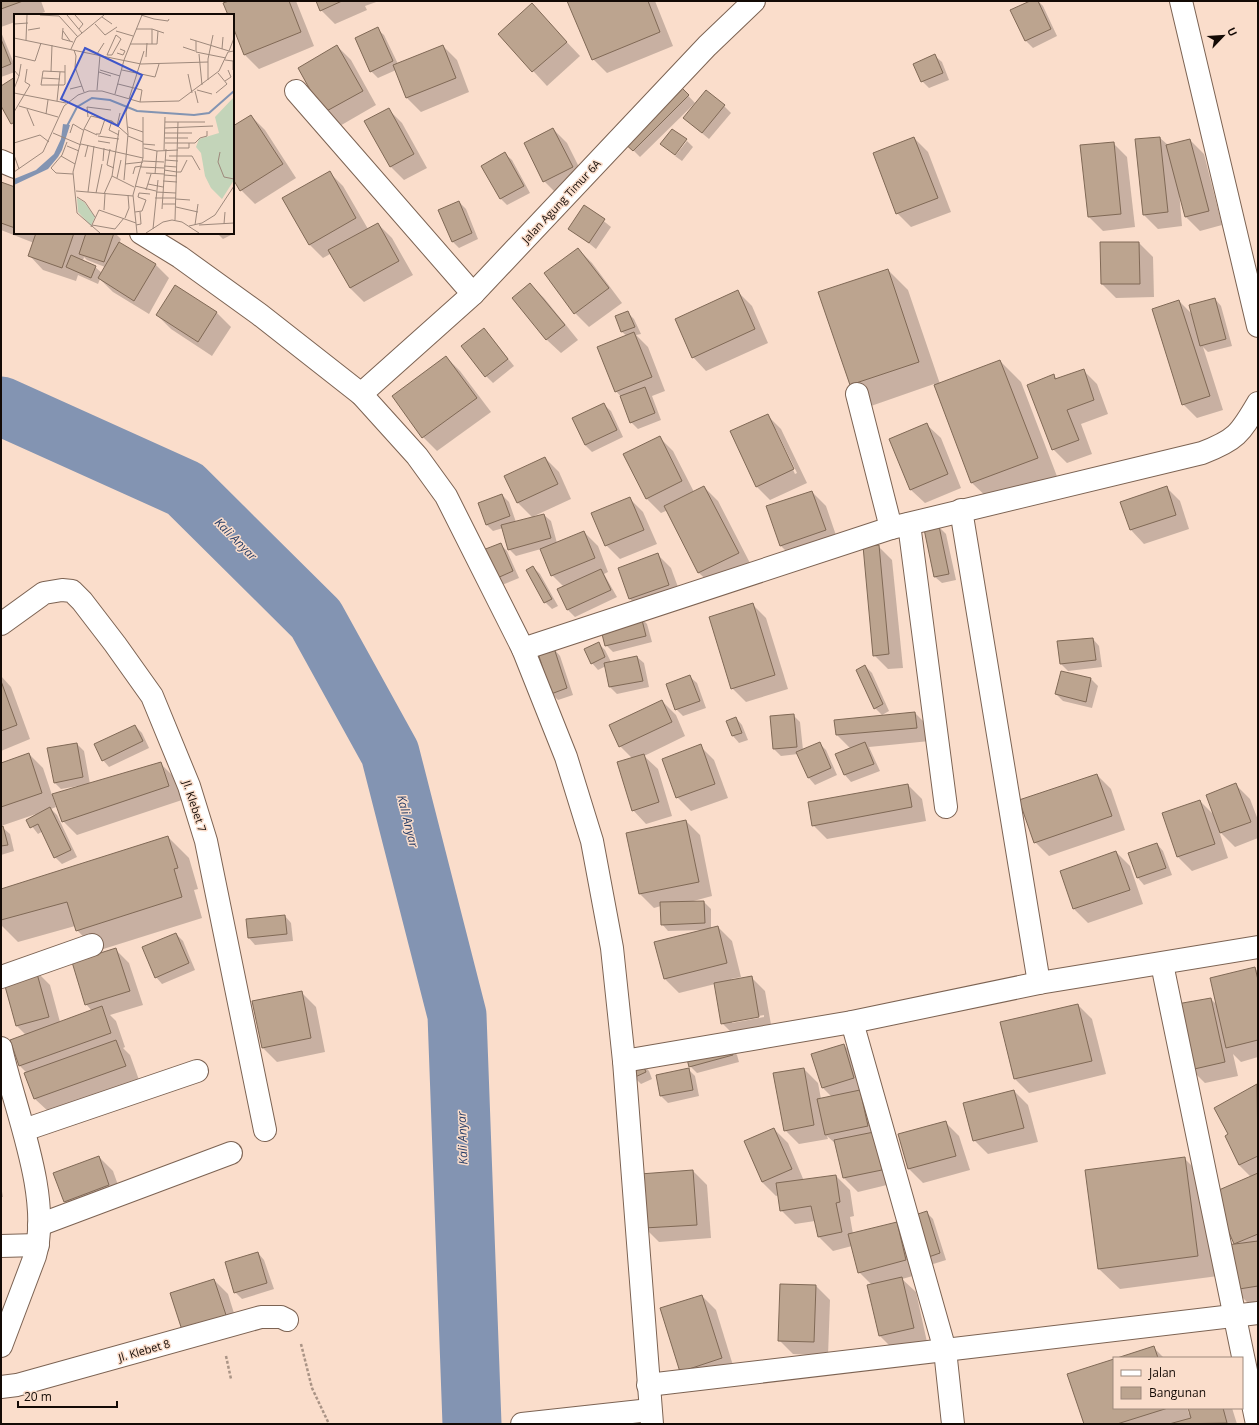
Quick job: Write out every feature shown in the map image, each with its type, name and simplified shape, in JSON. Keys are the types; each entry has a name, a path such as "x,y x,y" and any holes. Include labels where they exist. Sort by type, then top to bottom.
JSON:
{"street":[{"name":"Jalan Agung Timur 6A","path":"362,394 473,294 707,46 754,1"},
{"path":"1181,1 1257,318"},
{"path":"296,91 473,294"},
{"path":"1,161 14,167"},
{"path":"143,234 180,257 259,314 362,394 417,456 446,496 523,649 566,757 592,841 612,948 624,1061 640,1250 651,1417 564,1420 522,1424"},
{"path":"857,394 900,526 946,807"},
{"path":"523,649 900,526 960,510 1202,452 1223,445 1235,438 1258,403"},
{"path":"960,510 1039,983"},
{"name":"Jl. Klebet 7","path":"1,624 44,593 62,590 72,591 82,601 115,644 152,696 189,786 206,841 265,1130"},
{"path":"1,977 92,945"},
{"path":"624,1061 852,1022 1039,983 1162,964 1258,947"},
{"path":"1162,964 1243,1357"},
{"path":"852,1022 945,1350 953,1424"},
{"path":"1,1048 7,1099 24,1130 34,1176 38,1235 1,1346"},
{"path":"24,1130 197,1070"},
{"path":"1,1246 38,1235 231,1153"},
{"path":"648,1385 1258,1313"},
{"name":"Jl. Klebet 8","path":"1,1387 17,1385 261,1317 281,1317 287,1320"},
{"path":"1243,1358 1257,1424"}],"path":[{"path":"287,1320 300,1341 312,1388 329,1424"}],"building":[{"path":"1,1 23,1 1,9"},
{"path":"229,1 289,1 301,32 244,55 234,30 234,14 228,14 223,3"},
{"path":"316,1 342,1 320,11"},
{"path":"567,1 648,1 660,32 592,60"},
{"path":"1030,1 1038,1 1051,29 1025,41 1010,10"},
{"path":"532,3 567,42 532,72 498,34"},
{"path":"378,27 393,61 370,72 355,38"},
{"path":"1,39 11,64 1,68"},
{"path":"337,45 363,91 323,113 298,68"},
{"path":"443,45 456,78 406,98 393,65"},
{"path":"935,54 943,73 921,82 913,64"},
{"path":"14,78 14,122 11,124 1,106 1,86"},
{"path":"680,86 689,95 633,151 623,142"},
{"path":"706,90 725,105 702,133 683,118"},
{"path":"389,108 414,154 390,167 364,121"},
{"path":"251,115 283,164 240,191 234,181 234,125"},
{"path":"553,128 573,167 543,182 524,143"},
{"path":"672,129 687,139 675,155 660,144"},
{"path":"914,137 938,198 896,214 873,153"},
{"path":"1160,137 1168,212 1143,215 1135,139"},
{"path":"1190,139 1209,211 1185,217 1166,145"},
{"path":"1114,142 1121,214 1088,217 1080,145"},
{"path":"505,152 524,186 500,199 481,166"},
{"path":"330,171 356,218 309,245 282,198"},
{"path":"1,182 14,187 14,228 1,223"},
{"path":"459,201 472,233 452,242 438,210"},
{"path":"584,205 605,219 589,243 568,229"},
{"path":"378,223 399,261 350,288 328,250"},
{"path":"36,234 74,234 62,268 28,256"},
{"path":"86,234 114,234 104,262 79,254"},
{"path":"119,242 156,264 134,301 98,278"},
{"path":"1100,242 1139,242 1140,284 1101,284"},
{"path":"578,248 609,288 574,314 544,273"},
{"path":"71,255 96,266 91,278 66,267"},
{"path":"888,269 919,362 850,385 818,292"},
{"path":"530,283 565,325 546,340 512,298"},
{"path":"175,285 217,312 198,342 156,315"},
{"path":"738,290 755,329 692,358 675,319"},
{"path":"1215,298 1226,339 1200,346 1189,305"},
{"path":"1179,300 1210,396 1182,405 1152,309"},
{"path":"628,311 635,327 621,332 615,316"},
{"path":"484,328 508,359 485,377 461,346"},
{"path":"634,332 652,377 615,392 597,347"},
{"path":"446,356 477,398 422,438 392,396"},
{"path":"1000,360 1038,458 971,483 934,385"},
{"path":"1084,369 1094,400 1067,410 1079,440 1052,450 1027,385 1054,374 1055,379"},
{"path":"645,387 655,413 630,423 620,396"},
{"path":"604,403 617,430 585,445 572,418"},
{"path":"768,414 794,469 756,487 730,431"},
{"path":"927,423 948,474 910,490 889,439"},
{"path":"660,436 682,481 646,499 623,454"},
{"path":"545,457 558,484 517,503 504,476"},
{"path":"704,486 739,553 698,573 664,506"},
{"path":"1167,486 1176,515 1130,530 1120,502"},
{"path":"812,491 826,530 780,546 766,506"},
{"path":"502,494 510,516 486,525 478,503"},
{"path":"630,497 644,530 605,546 591,513"},
{"path":"544,514 551,538 508,550 501,525"},
{"path":"939,526 949,574 934,577 924,529"},
{"path":"584,531 595,558 551,576 540,549"},
{"path":"501,543 513,571 495,579 483,550"},
{"path":"879,545 889,654 873,656 863,546"},
{"path":"658,553 669,585 629,599 618,568"},
{"path":"533,566 552,599 544,603 526,570"},
{"path":"601,569 611,590 567,610 557,589"},
{"path":"753,603 775,675 731,689 709,617"},
{"path":"641,616 646,636 605,646 600,626"},
{"path":"1093,638 1096,660 1060,664 1057,641"},
{"path":"599,642 605,657 591,664 584,649"},
{"path":"554,648 567,688 551,694 538,653"},
{"path":"637,656 643,681 609,687 604,663"},
{"path":"865,665 883,704 874,709 856,670"},
{"path":"1061,671 1091,678 1086,702 1055,694"},
{"path":"690,675 700,701 675,710 666,684"},
{"path":"1,681 17,725 1,731"},
{"path":"662,700 672,722 619,747 609,725"},
{"path":"915,712 917,728 836,735 834,720"},
{"path":"794,714 797,747 773,749 770,716"},
{"path":"736,717 742,733 732,736 726,721"},
{"path":"135,725 143,741 102,761 94,744"},
{"path":"820,742 831,768 808,778 796,752"},
{"path":"865,742 874,764 844,775 835,754"},
{"path":"77,743 83,777 54,783 47,748"},
{"path":"701,744 715,784 676,798 662,759"},
{"path":"29,753 42,793 1,807 1,763"},
{"path":"644,754 659,802 632,811 617,762"},
{"path":"161,762 169,786 62,822 52,794"},
{"path":"1097,774 1112,816 1034,843 1019,800"},
{"path":"1236,783 1251,822 1220,833 1206,795"},
{"path":"908,784 912,807 812,826 808,802"},
{"path":"1200,800 1215,844 1177,857 1162,813"},
{"path":"50,807 71,850 54,858 38,824 30,828 26,820"},
{"path":"686,820 699,882 639,894 626,833"},
{"path":"3,826 8,845 1,846 1,827"},
{"path":"168,836 178,868 174,869 182,897 76,931 67,902 1,920 1,889"},
{"path":"1157,843 1166,868 1137,878 1128,853"},
{"path":"1116,851 1130,890 1073,909 1060,871"},
{"path":"704,901 705,923 661,925 660,902"},
{"path":"285,915 287,934 248,938 246,919"},
{"path":"718,926 727,963 664,979 654,942"},
{"path":"176,933 189,963 155,978 142,947"},
{"path":"116,948 130,991 85,1005 72,962"},
{"path":"1255,967 1258,980 1258,1040 1226,1048 1210,978"},
{"path":"36,970 49,1017 16,1026 3,979"},
{"path":"752,976 759,1017 721,1024 714,983"},
{"path":"302,991 311,1038 262,1048 252,1001"},
{"path":"1211,998 1225,1062 1190,1070 1177,1004"},
{"path":"1078,1004 1092,1061 1014,1079 1000,1022"},
{"path":"102,1006 111,1033 19,1066 10,1040"},
{"path":"116,1040 126,1066 34,1099 24,1073"},
{"path":"844,1044 854,1078 822,1088 811,1054"},
{"path":"731,1047 733,1055 689,1067 687,1059"},
{"path":"642,1063 646,1072 633,1078 630,1069"},
{"path":"689,1068 693,1090 660,1096 656,1075"},
{"path":"804,1068 814,1125 784,1131 773,1073"},
{"path":"1257,1084 1258,1156 1239,1165 1225,1136 1228,1134 1214,1108"},
{"path":"860,1090 868,1126 825,1135 817,1099"},
{"path":"1014,1090 1024,1128 973,1141 963,1103"},
{"path":"946,1121 956,1156 908,1169 898,1134"},
{"path":"774,1128 792,1169 762,1182 744,1141"},
{"path":"874,1132 882,1170 843,1178 834,1140"},
{"path":"99,1156 109,1185 64,1202 53,1173"},
{"path":"1185,1157 1198,1256 1098,1269 1085,1170"},
{"path":"693,1170 697,1225 644,1228 640,1174"},
{"path":"1258,1173 1258,1234 1234,1244 1212,1193"},
{"path":"836,1175 840,1202 836,1203 842,1232 818,1237 811,1206 780,1211 776,1183"},
{"path":"927,1211 940,1253 923,1259 909,1217"},
{"path":"897,1222 906,1260 858,1273 848,1234"},
{"path":"1258,1241 1258,1286 1233,1290 1227,1245"},
{"path":"258,1252 267,1283 234,1293 225,1262"},
{"path":"902,1277 914,1328 879,1336 867,1285"},
{"path":"214,1279 226,1315 182,1330 170,1293"},
{"path":"780,1284 816,1285 814,1342 778,1341"},
{"path":"702,1295 722,1358 680,1372 660,1308"},
{"path":"1154,1346 1158,1357 1120,1357"},
{"path":"1113,1359 1113,1409 1165,1409 1117,1424 1084,1424 1067,1374"},
{"path":"1188,1409 1223,1409 1227,1423 1169,1424 1191,1418"}],"waterway":[{"name":"Kali Anyar","path":"1,406 185,489 316,619 390,753 457,1015 472,1424"}]}
